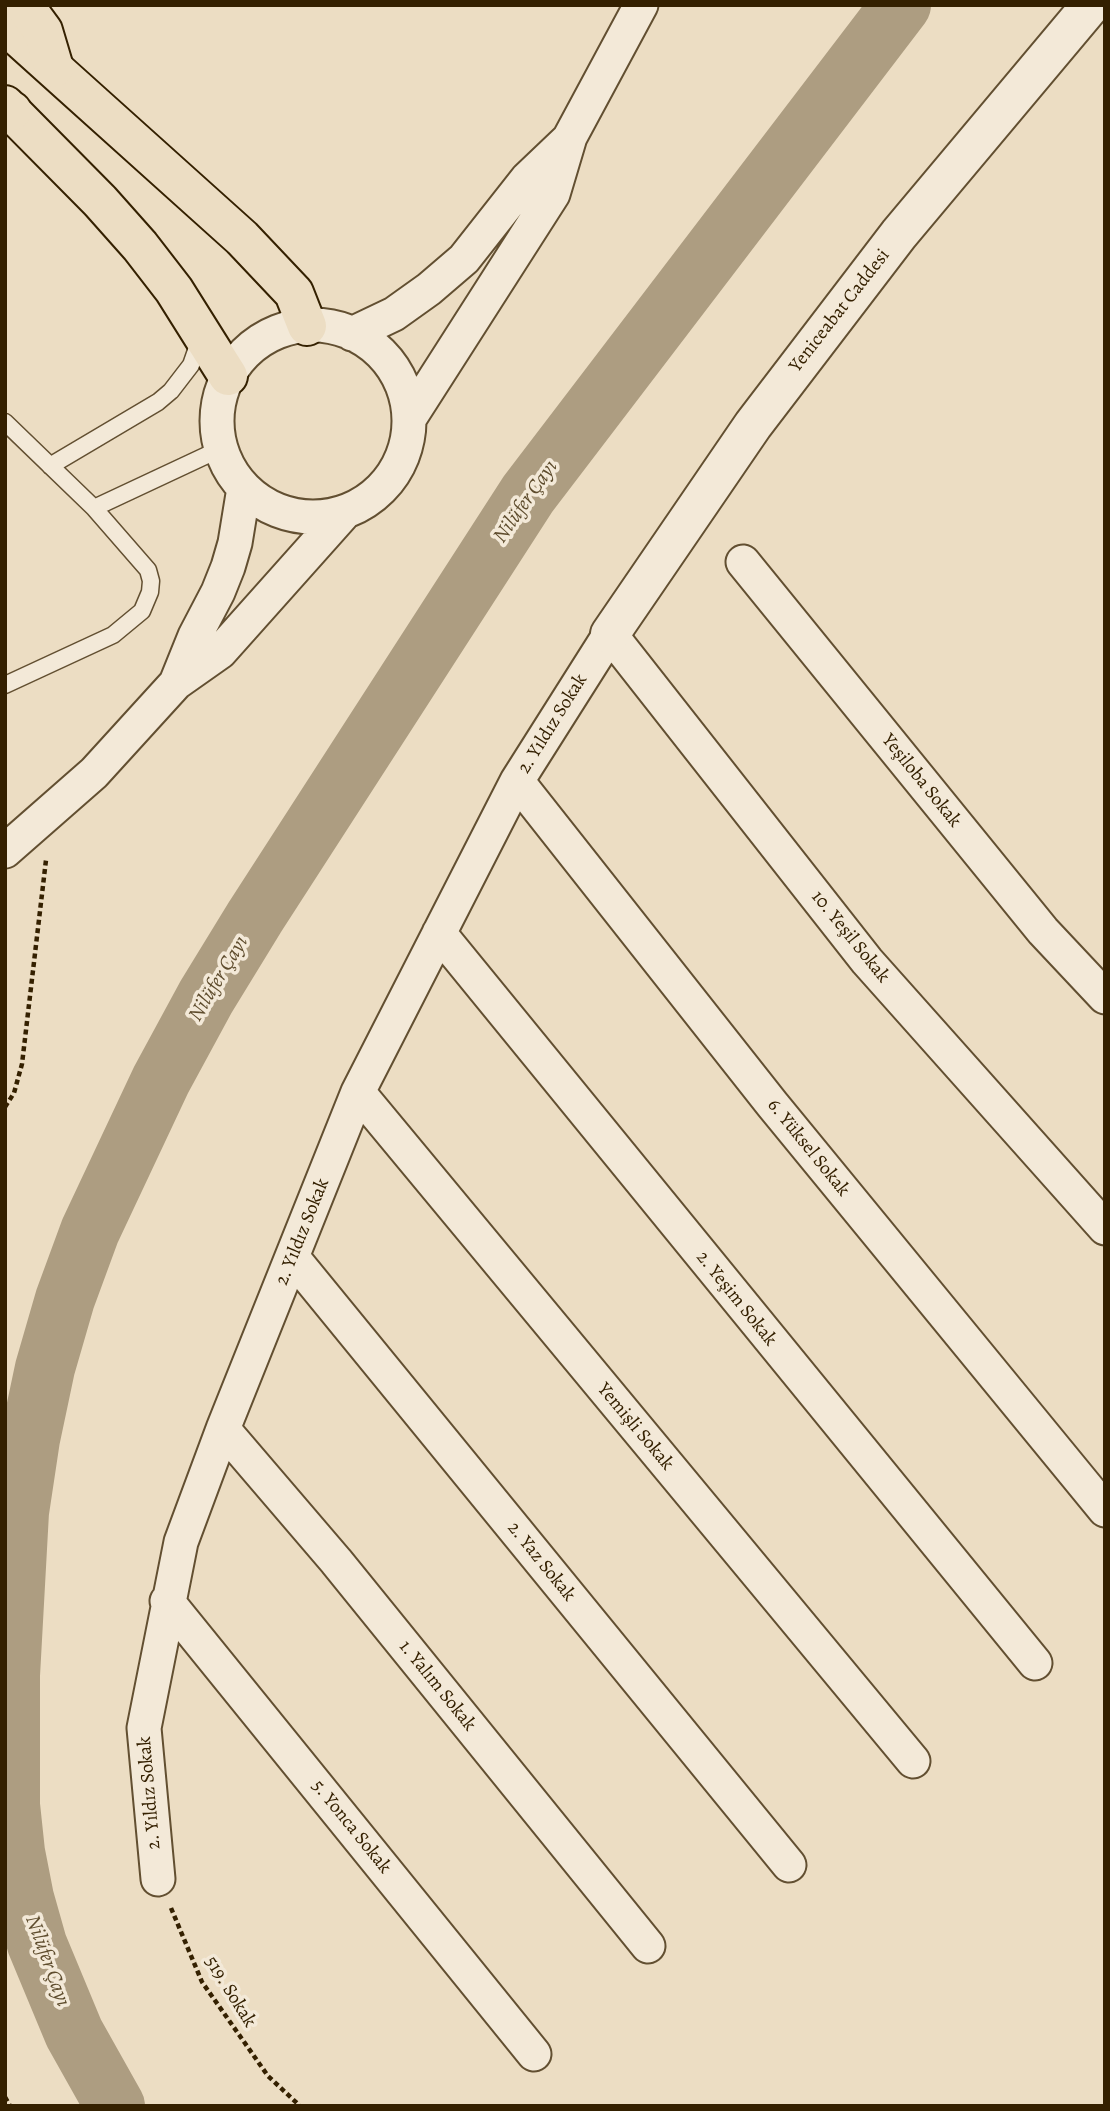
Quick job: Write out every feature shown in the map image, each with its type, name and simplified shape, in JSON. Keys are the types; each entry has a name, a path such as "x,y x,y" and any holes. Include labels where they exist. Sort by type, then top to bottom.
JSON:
{"main road":[{"path":"23,5 43,32 54,68"},
{"path":"5,25 243,238 295,292 307,326"},
{"path":"7,108 100,201 140,246 174,290 228,376"}],"street":[{"path":"409,419 552,194 570,137 641,5"},
{"name":"Yeniceabat Caddesi","path":"610,634 752,425 899,234 1091,5"},
{"path":"352,334 394,314 464,259 527,179 570,137"},
{"path":"325,326 352,334 375,349 394,370 405,396 409,419 406,443 398,466 384,486 366,502 344,513 320,517 292,515 266,505 244,488 227,465 220,449 219,401 228,376 244,355 264,338 289,328 325,326"},
{"path":"176,683 228,567 244,488"},
{"path":"5,851 94,773 176,683 220,652 344,513"},
{"name":"Yeşiloba Sokak","path":"743,562 1043,931 1105,997"},
{"name":"2. Yıldız Sokak","path":"158,1879 144,1728 167,1601 181,1542 223,1429 358,1092 516,781 610,634"},
{"name":"10. Yeşil Sokak","path":"610,634 867,961 1105,1228"},
{"name":"6. Yüksel Sokak","path":"516,781 772,1104 1105,1510"},
{"name":"2. Yeşim Sokak","path":"439,933 1035,1663"},
{"name":"Yemişli Sokak","path":"358,1092 913,1761"},
{"name":"2. Yaz Sokak","path":"293,1258 789,1865"},
{"name":"1. Yalım Sokak","path":"223,1429 336,1561 648,1946"},
{"name":"5. Yonca Sokak","path":"167,1601 534,2054"}],"lane":[{"path":"50,466 158,402 171,391 191,365 201,334"},
{"path":"5,422 94,508 148,570 150,592 147,602 135,618 113,635 5,685"},
{"path":"94,508 220,449"}],"path":[{"path":"5,1107 13,1093 22,1064 52,811"},
{"name":"519. Sokak","path":"158,1879 202,1982 268,2076 300,2106"},
{"path":"5,2097 10,2106"}],"waterway":[{"name":"Nilüfer Çayı","path":"115,2106 74,2033 37,1944 15,1852 10,1805 10,1675 19,1512 30,1439 45,1368 65,1299 90,1231 161,1080 206,997 528,494 901,5"}]}
